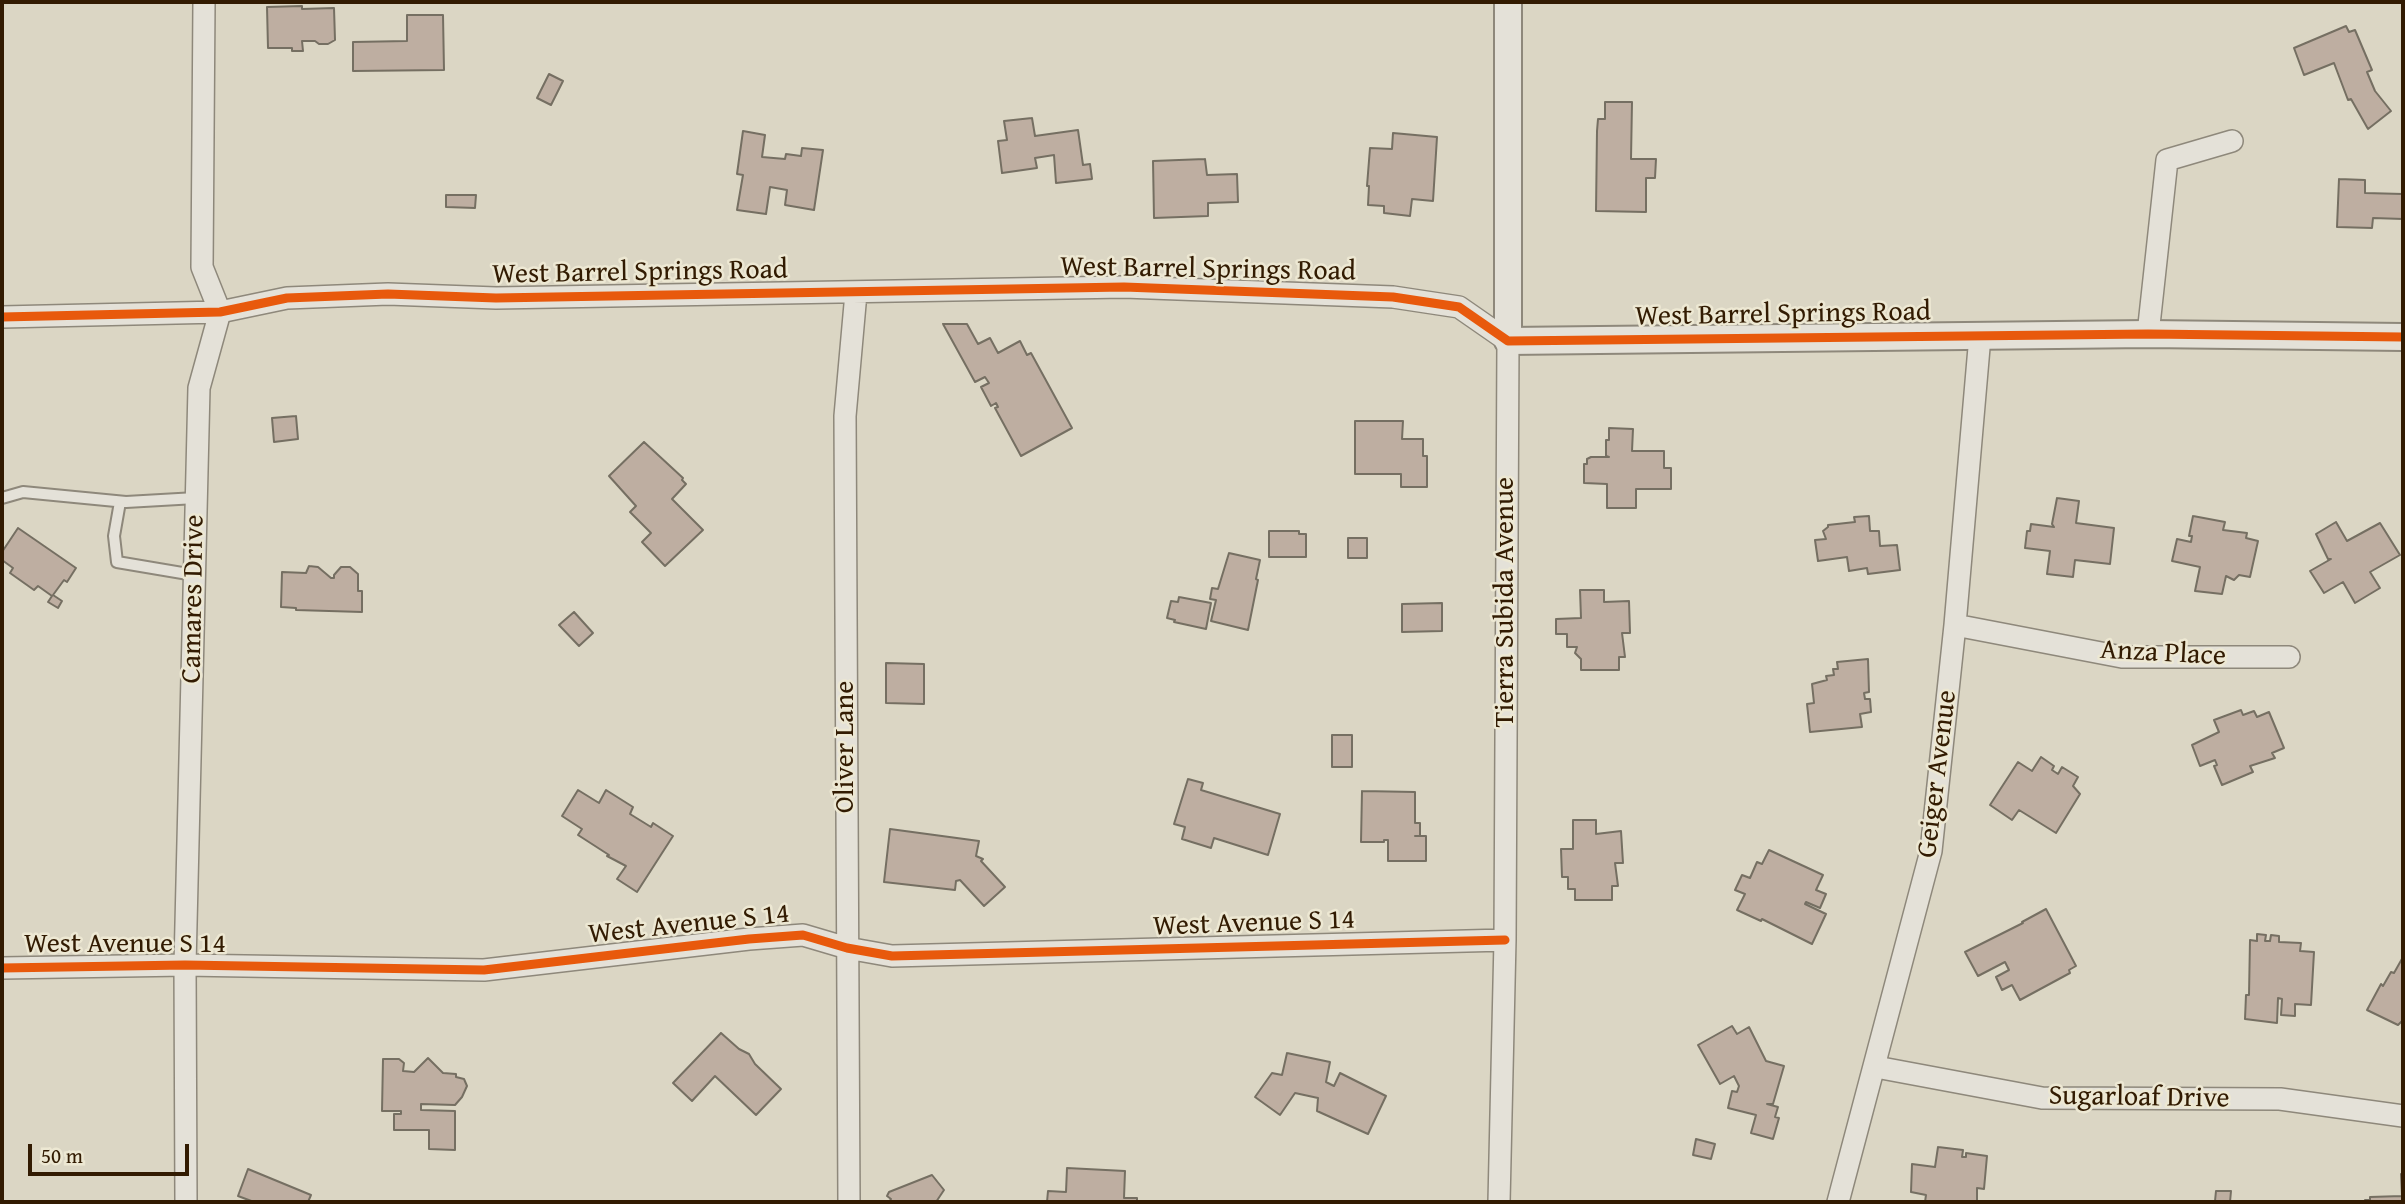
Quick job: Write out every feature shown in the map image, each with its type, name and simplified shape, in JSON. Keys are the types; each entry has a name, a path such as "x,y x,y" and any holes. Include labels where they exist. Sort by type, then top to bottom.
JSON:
{"street":[{"path":"204,2 202,267 220,312"},
{"name":"Tierra Subida Avenue","path":"1499,1202 1505,940 1508,2"},
{"path":"2148,334 2167,160 2232,141"},
{"name":"West Barrel Springs Road","path":"2,317 220,312 287,298 388,294 496,298 1124,286 1393,297 1459,307 1508,341 2148,334 2403,337"},
{"name":"Oliver Lane","path":"849,1202 845,416 856,293"},
{"name":"Camares Drive","path":"186,1202 185,965 199,388 220,312"},
{"name":"Geiger Avenue","path":"1838,1202 1931,851 1955,625 1980,336"},
{"name":"Anza Place","path":"1955,625 2122,657 2289,657"},
{"name":"West Avenue S 14","path":"2,968 185,965 484,970 803,935 847,948 892,956 1505,940"},
{"name":"Sugarloaf Drive","path":"1875,1067 2042,1098 2280,1099 2403,1116"}],"lane":[{"path":"2,498 23,492 120,502 196,498"},
{"path":"120,502 114,536 117,562 194,575"}],"building":[{"path":"302,6 302,9 334,8 335,40 328,44 302,41 303,51 268,48 267,7"},
{"path":"407,15 443,15 444,70 353,71 353,42 407,41"},
{"path":"2346,26 2349,32 2355,30 2372,70 2367,72 2375,91 2391,111 2368,129 2351,99 2348,100 2334,63 2304,75 2294,48"},
{"path":"549,74 563,81 551,105 537,98"},
{"path":"1605,102 1632,102 1631,159 1656,159 1655,178 1646,178 1646,212 1596,211 1597,131 1598,119 1605,119"},
{"path":"1032,118 1035,136 1078,130 1083,165 1090,164 1092,179 1056,183 1054,155 1035,158 1037,168 1002,173 998,141 1007,140 1004,121"},
{"path":"743,131 765,135 762,157 785,159 786,154 801,156 802,148 823,150 814,210 785,205 787,190 770,187 766,214 737,210 743,175 737,174"},
{"path":"1393,133 1437,137 1433,201 1412,199 1410,216 1384,213 1384,206 1368,205 1370,148 1392,149"},
{"path":"1205,159 1207,175 1237,174 1238,202 1208,203 1208,216 1154,218 1153,161"},
{"path":"2339,179 2365,180 2365,193 2403,194 2403,219 2373,218 2372,228 2337,227"},
{"path":"446,195 476,195 475,208 446,207"},
{"path":"943,324 967,324 978,344 990,338 998,353 1020,341 1027,355 1031,353 1072,428 1021,456 995,408 998,407 996,403 991,406 981,387 989,383 985,377 975,382"},
{"path":"296,416 298,439 274,442 272,418"},
{"path":"1355,421 1403,421 1402,439 1423,439 1423,456 1427,456 1427,487 1401,487 1401,474 1355,474"},
{"path":"1609,428 1633,429 1632,451 1664,451 1664,468 1671,468 1671,489 1636,489 1636,508 1607,508 1607,484 1584,483 1584,464 1587,464 1587,459 1591,457 1609,457 1606,456 1606,440 1609,440"},
{"path":"644,442 683,478 686,484 672,499 703,530 665,566 642,542 651,533 630,512 636,506 609,476"},
{"path":"2057,498 2079,501 2076,523 2114,528 2110,564 2075,560 2073,577 2047,574 2050,551 2025,548 2027,531 2030,531 2031,524 2054,527 2052,524"},
{"path":"1869,516 1870,531 1879,531 1880,546 1897,545 1900,570 1868,574 1867,568 1849,571 1847,557 1818,561 1815,540 1826,539 1823,531 1828,525 1855,522 1854,517"},
{"path":"2193,516 2225,522 2223,530 2247,533 2246,538 2258,541 2250,577 2239,575 2234,580 2226,576 2222,594 2195,591 2200,567 2172,561 2177,539 2191,542 2192,536 2189,536"},
{"path":"2336,522 2347,541 2380,523 2400,555 2370,572 2380,588 2355,603 2343,582 2324,593 2310,571 2331,559 2328,559 2316,534"},
{"path":"18,528 76,568 67,582 64,580 53,595 62,601 58,608 48,602 52,596 38,586 34,590 10,573 13,568 2,560 2,552"},
{"path":"1269,531 1299,531 1299,534 1306,534 1306,557 1269,557"},
{"path":"1348,538 1367,538 1367,558 1348,558"},
{"path":"1229,553 1260,560 1248,630 1211,621 1216,600 1210,599 1212,588 1218,589"},
{"path":"309,566 318,567 331,578 334,578 341,567 350,567 358,574 358,591 362,591 362,612 281,607 282,572 306,573"},
{"path":"1580,590 1604,590 1604,602 1629,601 1630,633 1622,633 1625,657 1619,657 1619,670 1581,670 1581,659 1575,653 1577,647 1567,647 1567,634 1556,634 1556,619 1581,618"},
{"path":"1179,597 1211,603 1206,629 1167,618 1171,601 1178,602"},
{"path":"1442,603 1442,631 1402,632 1402,604"},
{"path":"574,612 593,633 579,646 559,625"},
{"path":"1868,659 1869,692 1864,693 1865,699 1870,699 1871,712 1860,714 1862,727 1810,732 1807,704 1814,703 1812,684 1827,680 1826,676 1834,675 1833,669 1838,669 1837,662"},
{"path":"886,663 924,664 924,704 886,703"},
{"path":"2241,710 2243,715 2254,711 2257,717 2269,712 2284,748 2272,753 2275,758 2250,766 2253,772 2222,785 2214,766 2217,765 2215,760 2200,766 2192,745 2219,732 2214,720"},
{"path":"1332,735 1352,735 1352,767 1332,767"},
{"path":"2041,757 2054,766 2052,770 2058,774 2062,767 2078,777 2073,786 2080,794 2056,833 2019,810 2012,820 1990,805 2018,762 2032,771"},
{"path":"1188,779 1203,783 1201,790 1280,814 1268,855 1214,838 1211,848 1182,839 1185,827 1174,824"},
{"path":"578,790 599,803 606,790 633,807 630,814 651,827 653,823 673,836 637,892 617,879 626,866 578,835 582,829 562,816"},
{"path":"1362,791 1415,792 1415,823 1420,823 1420,836 1426,836 1426,861 1388,861 1388,840 1361,842"},
{"path":"1573,820 1596,820 1596,834 1621,831 1623,863 1615,863 1618,886 1612,886 1612,900 1575,900 1575,889 1568,889 1568,877 1562,877 1561,849 1573,849"},
{"path":"890,829 979,841 976,856 983,859 981,861 1005,887 984,906 960,880 956,881 955,890 884,882"},
{"path":"1769,850 1823,875 1816,890 1826,894 1820,908 1806,902 1805,904 1826,914 1812,944 1762,919 1761,921 1737,910 1745,894 1735,890 1742,875 1750,878 1757,862 1762,864"},
{"path":"2046,909 2076,966 2069,970 2070,973 2020,1000 2012,985 2002,990 1996,977 2009,970 2005,962 1978,976 1965,952"},
{"path":"2257,934 2266,935 2265,941 2270,941 2271,935 2279,936 2279,942 2301,943 2300,951 2314,952 2311,1005 2295,1004 2295,1016 2281,1015 2282,999 2278,998 2277,1023 2245,1019 2246,995 2249,995 2250,940 2257,941"},
{"path":"2403,957 2403,1020 2398,1025 2367,1010 2381,984 2383,986 2391,972 2394,973"},
{"path":"1732,1026 1737,1034 1749,1027 1766,1061 1784,1066 1773,1104 1767,1104 1778,1107 1775,1117 1779,1118 1773,1139 1751,1133 1756,1115 1728,1108 1732,1091 1737,1092 1739,1086 1734,1076 1720,1084 1698,1045"},
{"path":"721,1033 749,1054 755,1064 781,1089 756,1115 715,1076 692,1101 673,1083"},
{"path":"1287,1053 1330,1062 1326,1082 1334,1086 1340,1073 1386,1096 1368,1134 1317,1111 1318,1098 1295,1093 1280,1115 1255,1097 1272,1073 1282,1075"},
{"path":"428,1058 443,1073 456,1074 456,1077 464,1079 467,1086 455,1105 421,1104 421,1110 455,1111 455,1150 429,1149 429,1130 394,1130 394,1114 401,1114 401,1111 382,1111 383,1059 399,1059 404,1063 403,1071 414,1072"},
{"path":"1696,1139 1715,1144 1711,1159 1693,1155"},
{"path":"1938,1147 1963,1150 1962,1157 1966,1157 1966,1153 1987,1156 1984,1189 1977,1188 1977,1202 1925,1202 1926,1195 1911,1192 1912,1164 1935,1167"},
{"path":"1067,1168 1125,1171 1124,1198 1137,1198 1137,1202 1047,1202 1048,1191 1066,1192"},
{"path":"248,1169 311,1195 308,1202 254,1202 238,1196"},
{"path":"2401,1174 2403,1202 2365,1202 2370,1200 2370,1197 2402,1196"},
{"path":"932,1175 944,1190 936,1202 889,1202 889,1192"},
{"path":"2216,1191 2231,1191 2230,1202 2202,1202 2215,1201"}],"cycle path":[{"path":"2,317 220,312 287,298 388,294 496,298 1124,287 1393,297 1459,307 1508,341 2148,334 2403,337"},
{"path":"2,968 185,965 484,970 803,935 847,948 892,956 1505,940"}]}
